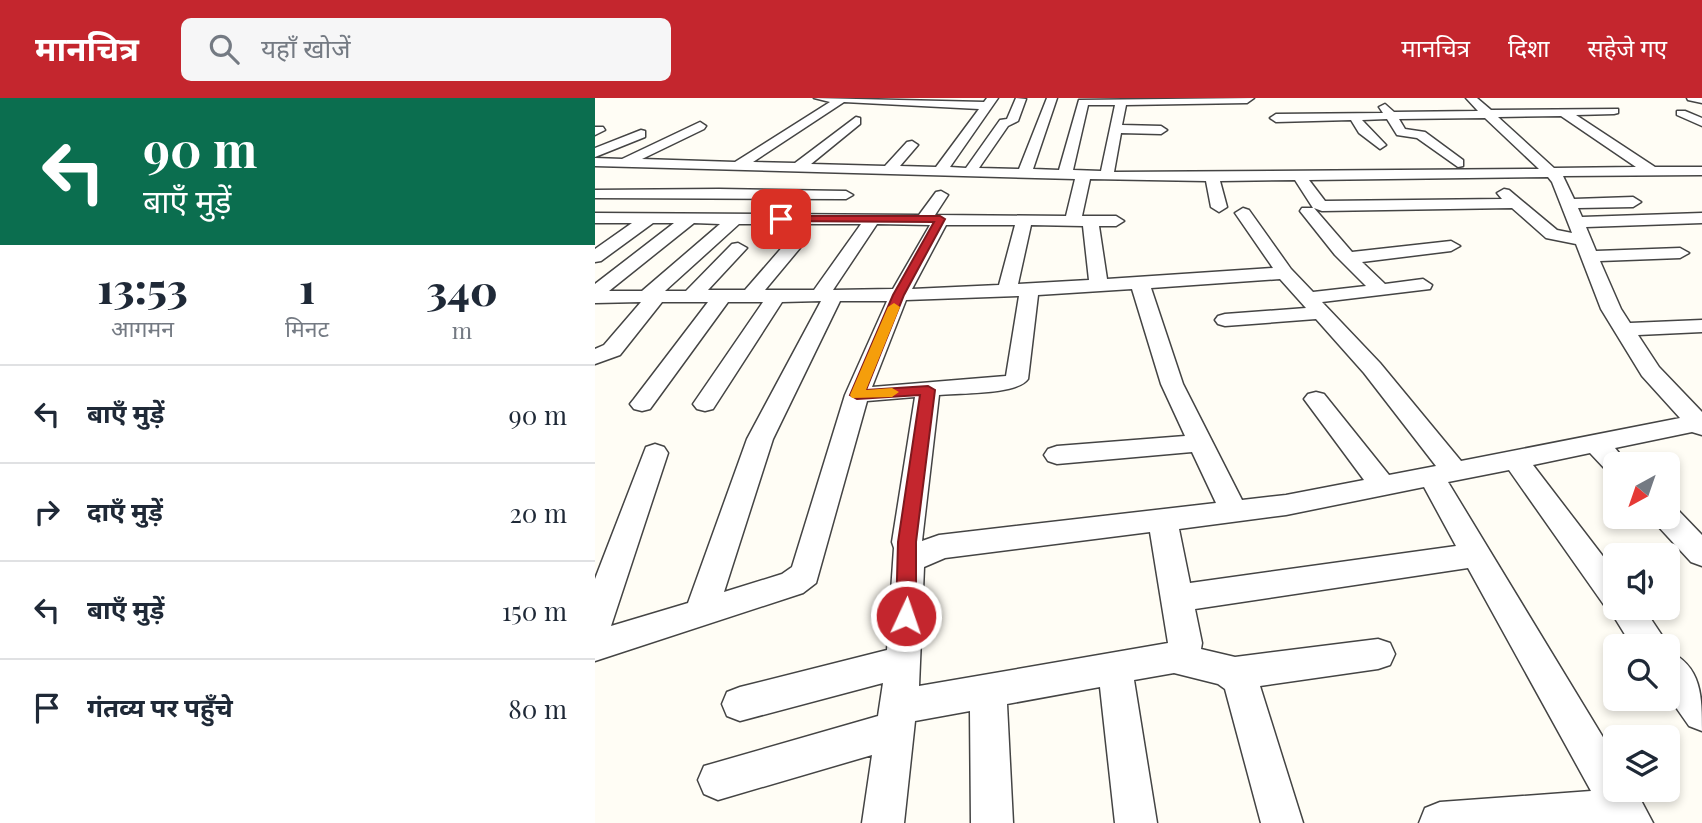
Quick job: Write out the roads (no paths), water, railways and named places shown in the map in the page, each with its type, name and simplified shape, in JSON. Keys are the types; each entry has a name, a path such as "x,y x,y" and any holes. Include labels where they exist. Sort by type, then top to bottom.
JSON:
{"street":[{"path":"819,98 1049,98 1025,172"},
{"path":"1080,99 1130,100 1186,106 1249,98"},
{"path":"1376,98 1392,115 1401,132 1421,135 1458,163"},
{"path":"1471,98 1559,180 1558,202 1576,222 1611,309 1650,371 1695,413 1609,452"},
{"path":"1692,98 1702,100"},
{"path":"1065,173 1083,103 1080,99"},
{"path":"595,295 717,194 744,167 840,100"},
{"path":"971,170 1005,123 1011,121 1001,100"},
{"path":"940,171 1001,100"},
{"path":"1107,174 1116,129 1130,100"},
{"path":"1283,129 1274,114 1314,117 1353,113 1392,115 1614,111"},
{"path":"1353,113 1363,130 1380,145"},
{"path":"1565,113 1651,171"},
{"path":"1681,113 1702,122"},
{"path":"1314,117 1324,129"},
{"path":"797,168 856,121"},
{"path":"1116,129 1161,125 1160,147"},
{"path":"623,164 701,126"},
{"path":"597,161 641,134"},
{"path":"888,171 912,145"},
{"path":"1374,160 1385,173"},
{"path":"597,161 683,167 971,170 1159,177 1481,173 1549,169"},
{"path":"1416,163 1549,169 1702,171"},
{"path":"637,194 683,167"},
{"path":"1679,171 1702,183"},
{"path":"1084,173 1081,220 1099,286"},
{"path":"1481,173 1552,234 1587,248 1680,253"},
{"path":"1300,176 1318,205 1652,202"},
{"path":"1159,177 1163,196"},
{"path":"1212,177 1219,207"},
{"path":"595,194 846,195"},
{"path":"595,646 792,584 805,574 857,395 941,195"},
{"path":"1398,206 1414,226"},
{"path":"595,218 648,219 805,207"},
{"path":"1308,211 1348,258 1381,290"},
{"path":"1243,213 1285,274 1372,368 1443,474 1476,555 1628,816 1440,823"},
{"path":"692,215 734,220 1116,221"},
{"path":"1576,222 1701,218"},
{"path":"595,257 648,219"},
{"path":"701,613 760,439 826,296 873,219"},
{"path":"595,357 612,350 652,297 734,220"},
{"path":"857,395 1009,384 1017,379 1018,290 1024,220"},
{"path":"1348,258 1451,246"},
{"path":"691,297 738,248"},
{"path":"749,297 791,248"},
{"path":"595,295 899,295 1285,274"},
{"path":"1140,283 1172,384 1234,512"},
{"path":"1225,320 1313,306 1381,290 1423,285"},
{"path":"705,404 776,296"},
{"path":"642,404 722,297"},
{"path":"1624,330 1699,328"},
{"path":"883,823 904,662 909,548 907,542 928,390"},
{"path":"1316,399 1383,486"},
{"path":"1057,456 1201,443"},
{"path":"595,624 655,453"},
{"path":"909,548 922,556 939,548 1234,512 1383,486 1514,459 1603,454"},
{"path":"1514,459 1603,580"},
{"path":"718,780 896,719 988,691 1176,657 1183,651 1185,643 1163,521"},
{"path":"1678,529 1702,554"},
{"path":"1177,598 1476,555"},
{"path":"1235,673 1378,654"},
{"path":"1176,657 1189,664 1229,669 1240,680 1282,823"},
{"path":"740,704 904,662"},
{"path":"1115,668 1136,823"},
{"path":"1680,683 1702,713"},
{"path":"988,691 992,823"}]}
